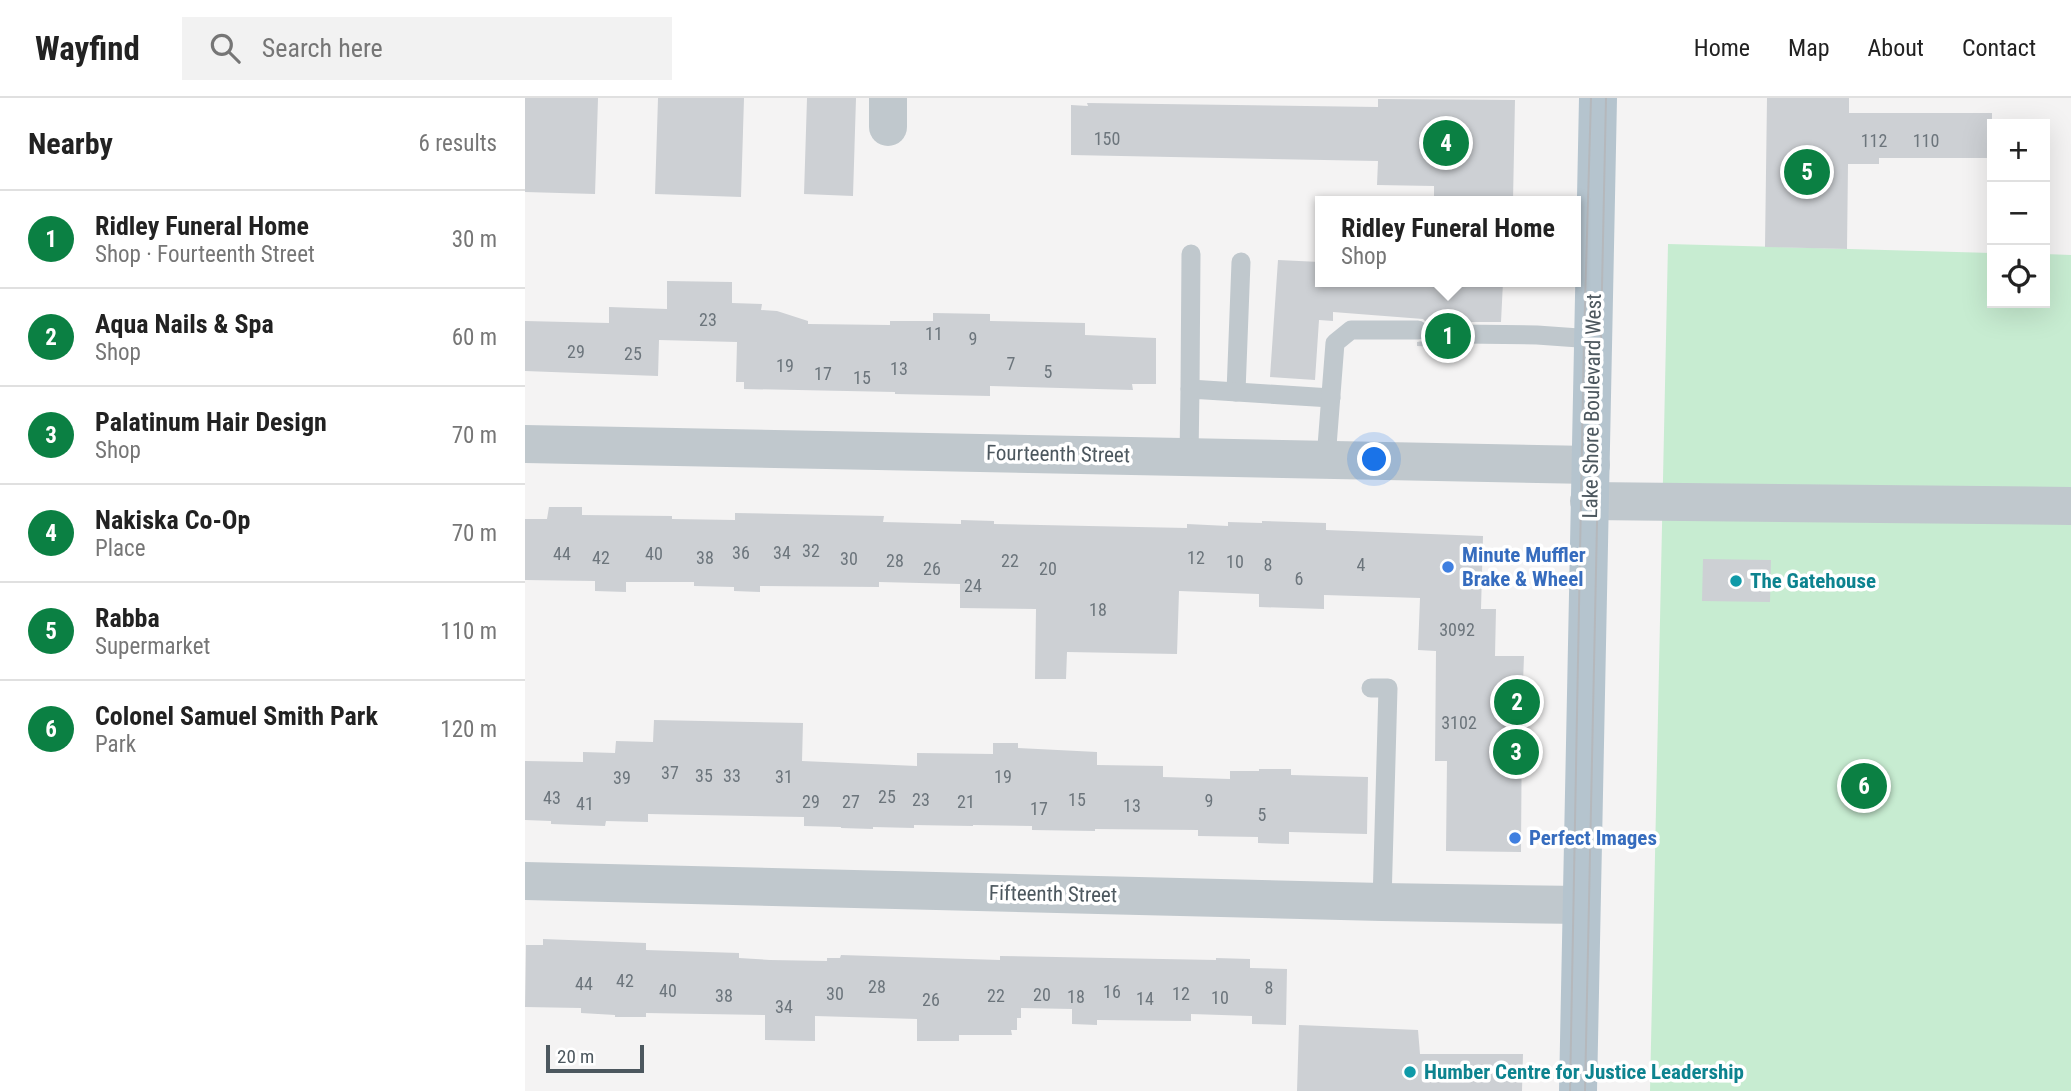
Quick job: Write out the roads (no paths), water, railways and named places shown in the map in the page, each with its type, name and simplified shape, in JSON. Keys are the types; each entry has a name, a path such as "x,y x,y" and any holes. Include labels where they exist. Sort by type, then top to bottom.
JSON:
{"main road":[{"name":"Lake Shore Boulevard West","path":"1578,1091 1598,98"}],"street":[{"name":"Fourteenth Street","path":"525,444 1326,459 1590,483 2071,506"},
{"name":"Fifteenth Street","path":"525,881 1581,905"}],"lane":[{"path":"1189,457 1191,254"},
{"path":"1236,392 1241,262"},
{"path":"1326,459 1335,343 1351,330 1418,330"},
{"path":"1460,334 1594,339"},
{"path":"1190,389 1331,398"},
{"path":"1371,688 1388,688 1382,902"}],"tram line":[{"path":"1570,1091 1591,98"},
{"path":"1585,1091 1606,98"}],"place":[{"name":"Nakiska Co-Op","path":"1446,143"},
{"name":"Rabba","path":"1807,172"},
{"name":"Ridley Funeral Home","path":"1448,336"},
{"name":"Minute Muffler Brake & Wheel","path":"1448,567"},
{"name":"The Gatehouse","path":"1736,581"},
{"name":"Aqua Nails & Spa","path":"1517,702"},
{"name":"Palatinum Hair Design","path":"1516,752"},
{"name":"Colonel Samuel Smith Park","path":"1864,786"},
{"name":"Perfect Images","path":"1515,838"},
{"name":"Humber Centre for Justice Leadership","path":"1410,1072"}]}
